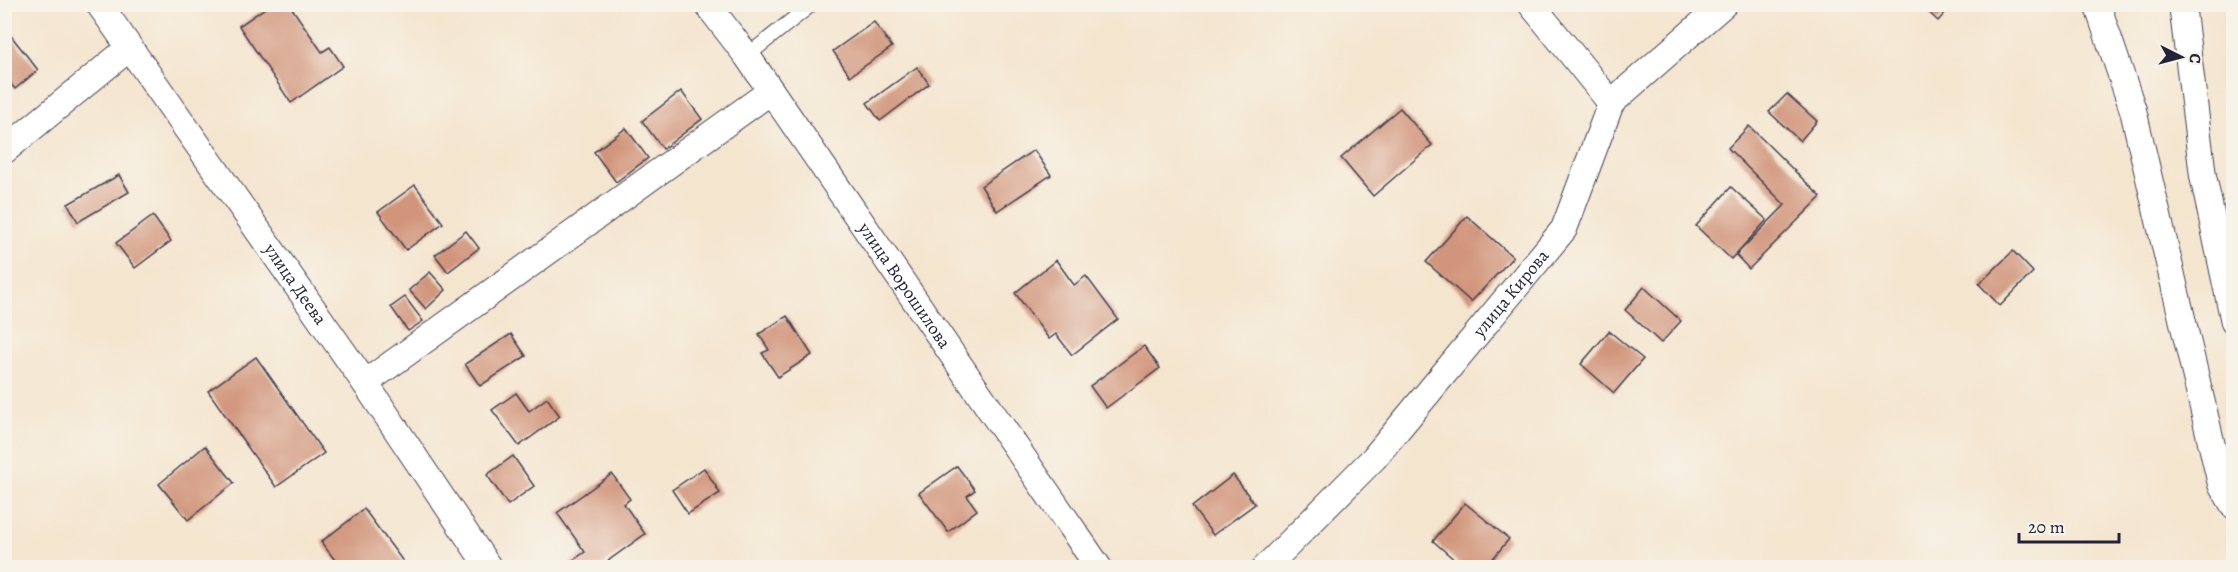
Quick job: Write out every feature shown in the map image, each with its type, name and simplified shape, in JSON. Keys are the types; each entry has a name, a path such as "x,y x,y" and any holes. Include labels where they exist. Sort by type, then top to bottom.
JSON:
{"street":[{"name":"улица Деева","path":"99,4 365,383 489,567"},
{"name":"улица Ворошилова","path":"707,4 747,56 1099,567"},
{"path":"1531,4 1611,103"},
{"name":"улица Кирова","path":"1265,567 1374,458 1564,230 1611,103 1724,4"},
{"path":"2097,4 2133,110 2221,483 2234,506"},
{"path":"2182,4 2203,176 2234,322"},
{"path":"4,152 129,48"},
{"path":"365,383 771,91"}],"lane":[{"path":"747,56 812,4"}],"building":[{"path":"271,4 289,4 322,52 330,47 343,66 291,103 239,26"},
{"path":"1920,4 1953,4 1938,21"},
{"path":"874,22 892,47 850,76 833,51"},
{"path":"8,32 38,70 15,89 4,76 4,34"},
{"path":"917,67 929,84 880,121 867,103"},
{"path":"681,91 702,119 663,149 642,121"},
{"path":"1787,94 1817,121 1800,141 1769,112"},
{"path":"1400,108 1432,145 1373,196 1341,158"},
{"path":"1749,126 1821,197 1749,269 1736,255 1785,205 1728,148"},
{"path":"626,128 648,158 616,182 594,152"},
{"path":"1034,150 1051,175 997,211 981,186"},
{"path":"119,175 129,192 78,222 68,204"},
{"path":"415,185 443,223 406,250 378,212"},
{"path":"1731,187 1767,220 1731,259 1696,226"},
{"path":"153,216 171,241 135,268 116,243"},
{"path":"1467,216 1513,257 1471,302 1426,262"},
{"path":"466,231 479,248 448,272 435,255"},
{"path":"2013,251 2033,272 2000,306 1979,284"},
{"path":"1056,260 1074,285 1086,276 1118,319 1072,355 1056,334 1049,339 1015,293"},
{"path":"430,272 446,290 426,309 409,290"},
{"path":"1644,287 1681,321 1661,343 1625,310"},
{"path":"405,297 423,321 408,331 391,307"},
{"path":"787,316 812,355 778,377 762,353 769,350 759,334"},
{"path":"1609,331 1643,359 1614,393 1581,364"},
{"path":"511,334 526,356 480,386 465,364"},
{"path":"1144,346 1160,368 1106,408 1090,386"},
{"path":"256,357 324,453 276,487 208,391"},
{"path":"516,393 529,411 547,398 560,416 519,446 492,410"},
{"path":"205,446 234,483 188,520 159,484"},
{"path":"513,456 534,486 508,505 487,475"},
{"path":"957,466 975,490 967,496 977,510 948,532 919,493"},
{"path":"704,468 720,493 688,514 672,490"},
{"path":"612,474 630,499 624,504 645,534 598,568 573,568 569,563 585,552 557,513"},
{"path":"1233,475 1255,504 1213,535 1192,507"},
{"path":"1465,503 1509,539 1485,568 1464,568 1433,541"},
{"path":"364,509 408,568 341,568 321,542"}]}
